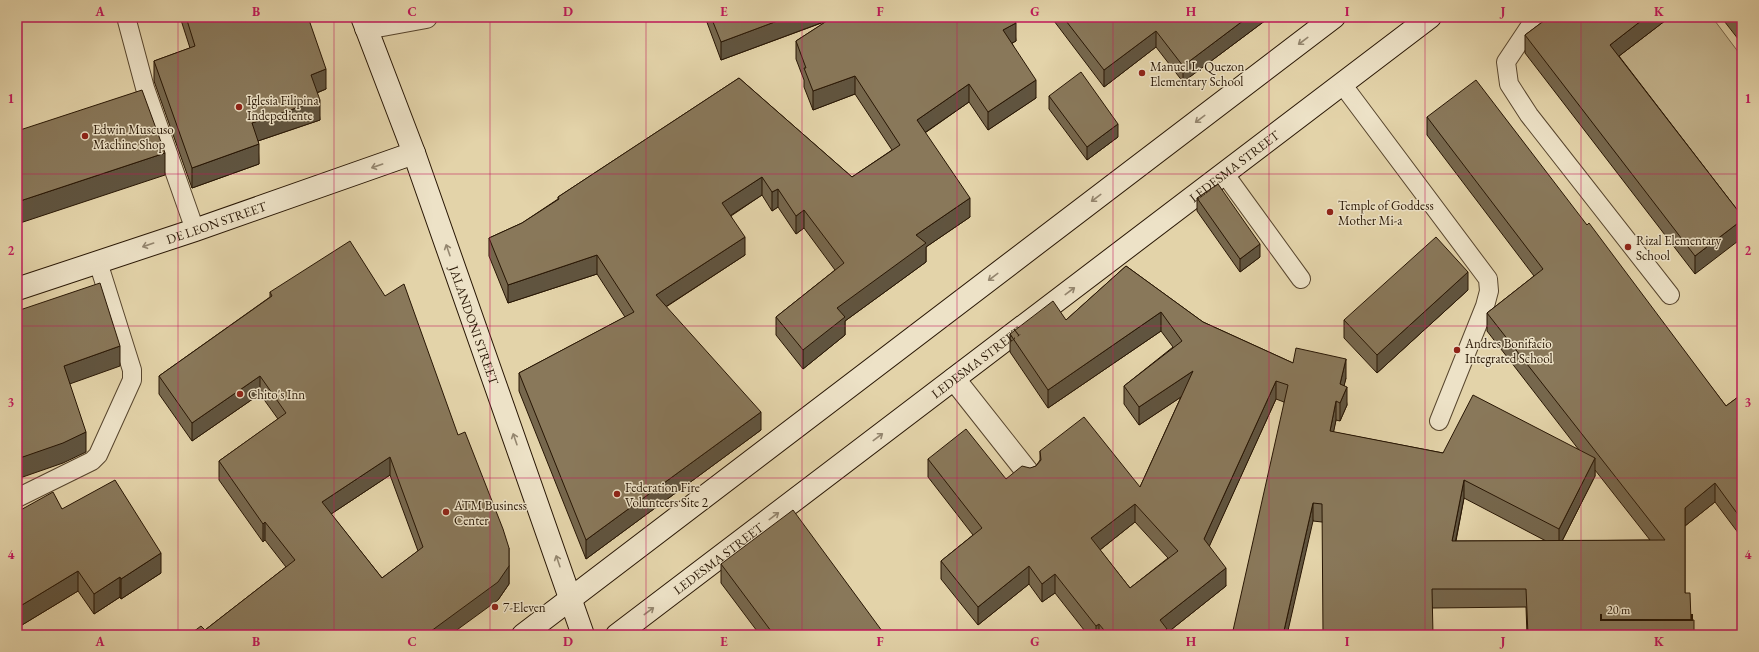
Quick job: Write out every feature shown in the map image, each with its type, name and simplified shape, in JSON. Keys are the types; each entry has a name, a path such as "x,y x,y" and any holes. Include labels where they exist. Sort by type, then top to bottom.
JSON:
{"main road":[{"path":"364,22 426,17"},
{"path":"523,635 1334,17"},
{"name":"LEDESMA STREET","path":"618,635 1430,17"},
{"name":"JALANDONI STREET","path":"364,22 414,153 582,633"},
{"name":"DE LEON STREET","path":"17,289 194,230 414,153"},
{"path":"954,379 1029,474"}],"lane":[{"path":"126,17 144,88 194,230"},
{"path":"1536,17 1506,62 1508,84 1529,115 1670,295"},
{"path":"1342,84 1488,279 1489,291 1485,306 1438,421"},
{"path":"1224,173 1301,280"},
{"path":"17,498 92,461 98,455 132,380 132,370 98,262"}],"shaded area":[{"path":"1669,17 1712,17 1742,57 1742,214 1737,218 1614,59"}],"building":[{"name":"Iglesia Filipina Indepediente","path":"186,17 308,17 326,69 311,75 320,100 252,123 259,144 192,168 154,61 195,46"},
{"path":"711,17 788,17 721,42"},
{"path":"833,17 1013,17 1016,23 1003,30 1036,80 988,112 969,84 917,120 970,198 916,235 926,243 837,308 845,317 803,350 776,317 844,263 804,210 796,216 778,189 772,192 762,177 722,203 745,237 656,295 761,412 586,540 519,373 634,312 597,255 508,285 489,238 522,223 559,199 558,197 739,78 852,177 900,145 855,76 813,91 796,41"},
{"path":"1063,17 1248,17 1183,66 1156,31 1104,70"},
{"path":"1549,17 1646,17 1610,45 1742,216 1742,220 1695,256 1525,35"},
{"path":"1735,17 1742,17 1742,26"},
{"path":"1081,72 1118,124 1087,147 1049,96"},
{"path":"1476,80 1587,225 1589,223 1726,406 1742,394 1742,520 1715,483 1685,508 1685,593 1690,593 1691,620 1694,620 1694,635 1528,635 1526,589 1432,589 1433,635 1323,635 1322,504 1313,503 1283,635 1232,635 1288,385 1276,381 1204,539 1226,568 1160,620 1167,629 1160,635 1108,635 1099,624 1096,626 1055,574 1042,584 1029,566 978,607 941,561 982,528 928,459 966,429 1006,479 1022,466 1030,468 1036,466 1041,460 1040,451 1084,417 1140,487 1193,371 1139,407 1124,386 1182,341 1161,312 1048,390 1010,334 1053,301 1066,320 1126,266 1203,322 1293,363 1296,348 1346,359 1340,384 1347,387 1340,403 1336,401 1330,431 1443,453 1473,395 1595,458 1559,529 1464,480 1452,541 1665,540 1487,313 1543,269 1427,117","holes":["1135,504 1178,551 1130,588 1091,538"]},
{"path":"142,90 165,153 17,202 17,131"},
{"path":"1218,184 1260,244 1240,259 1197,198"},
{"path":"1436,237 1468,272 1377,355 1344,320"},
{"path":"350,241 385,296 404,284 458,435 465,432 509,548 509,566 498,582 427,635 189,635 201,626 205,630 295,560 265,522 263,524 219,461 286,413 260,376 192,423 159,376 272,296 270,292","holes":["390,457 423,547 382,578 322,502"]},
{"path":"100,283 120,346 64,366 86,432 63,443 17,459 17,311"},
{"path":"115,480 161,553 121,579 120,577 94,594 78,571 17,608 17,512 53,492 62,509"},
{"path":"793,510 885,635 774,635 721,564"}],"place":[{"name":"Manuel L. Quezon Elementary School","path":"1142,73"},
{"name":"Iglesia Filipina Indepediente","path":"239,107"},
{"name":"Edwin Muscuso Machine Shop","path":"85,136"},
{"name":"Temple of Goddess Mother Mi-a","path":"1330,212"},
{"name":"Rizal Elementary School","path":"1628,247"},
{"name":"Andres Bonifacio Integrated School","path":"1457,350"},
{"name":"Chito's Inn","path":"240,394"},
{"name":"Federation Fire Volunteers Site 2","path":"617,494"},
{"name":"ATM Business Center","path":"446,512"},
{"name":"7-Eleven","path":"495,607"}]}
